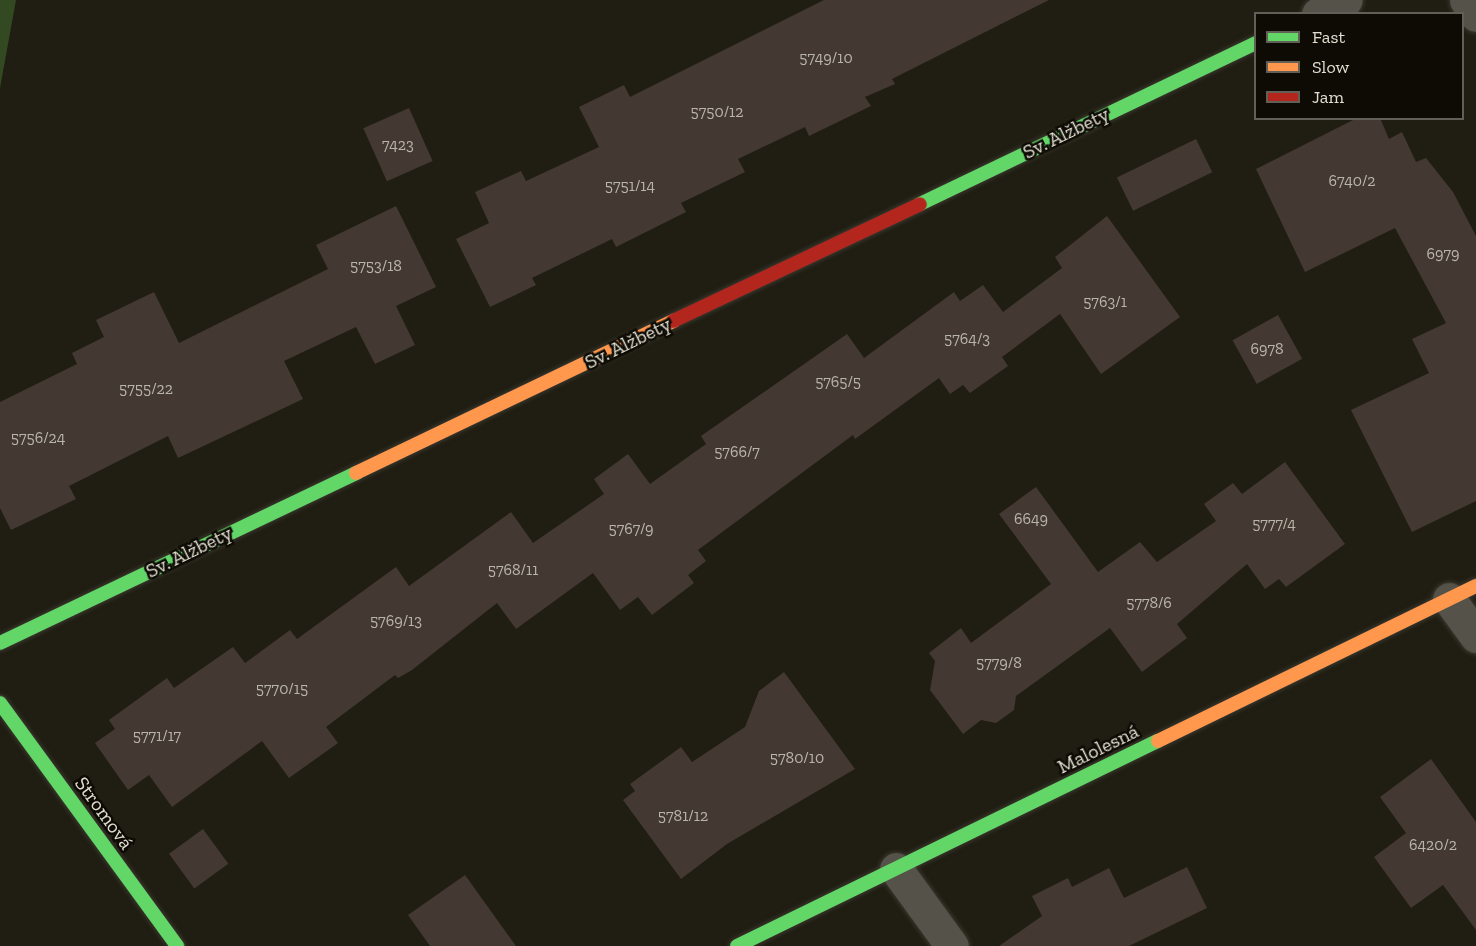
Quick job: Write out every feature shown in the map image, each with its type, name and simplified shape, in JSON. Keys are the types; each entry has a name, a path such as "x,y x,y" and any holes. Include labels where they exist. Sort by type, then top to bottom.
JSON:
{"street":[{"path":"1322,12 1346,0"},
{"path":"1466,0 1476,15"},
{"name":"Sv. Alžbety","path":"0,643 1254,44"},
{"path":"1463,593 1476,636"},
{"name":"Malolesná","path":"737,946 1463,593"},
{"name":"Stromová","path":"0,703 177,946"},
{"path":"896,869 952,946"}],"green space":[{"path":"0,0 16,0 0,88"}],"building":[{"path":"824,0 1049,0 892,79 895,84 865,97 871,106 809,136 805,127 738,159 745,172 681,203 686,212 616,247 612,239 532,278 536,285 490,307 456,239 489,223 475,192 521,171 526,181 599,147 579,107 624,85 630,97"},
{"path":"409,108 433,161 387,181 363,128"},
{"path":"1353,120 1381,120 1389,139 1402,132 1416,162 1426,158 1453,192 1476,236 1476,501 1412,532 1351,410 1429,373 1412,339 1446,323 1395,228 1305,272 1256,169"},
{"path":"1196,139 1212,172 1133,211 1117,178"},
{"path":"396,206 436,287 396,306 415,345 375,364 356,327 284,361 303,399 178,458 168,436 69,486 76,499 11,530 0,508 0,402 77,364 72,353 104,337 96,320 154,292 179,343 328,269 316,245"},
{"path":"1107,216 1180,317 1101,374 1060,314 1002,357 1008,366 970,393 963,385 950,394 939,378 855,439 853,435 698,550 706,561 688,575 694,583 652,615 638,597 620,610 593,573 516,629 497,603 412,670 398,678 395,675 326,727 338,743 289,778 262,741 172,807 149,775 128,790 95,743 115,729 109,720 167,678 174,688 233,647 245,663 290,630 297,639 396,567 409,586 511,512 533,543 604,494 594,479 628,454 650,484 706,444 701,436 847,334 864,358 954,292 960,301 983,285 1003,312 1062,268 1055,257"},
{"path":"1278,315 1302,359 1257,384 1233,340"},
{"path":"1285,462 1345,544 1286,587 1279,579 1265,589 1247,564 1177,624 1187,638 1142,672 1110,628 1016,696 1014,710 996,723 981,720 963,734 930,690 935,661 929,653 961,628 971,643 1051,584 999,514 1036,487 1098,572 1140,542 1157,562 1216,521 1204,504 1233,483 1242,494"},
{"path":"784,672 855,769 727,844 681,879 623,800 635,791 630,784 681,747 692,762 745,727 759,691"},
{"path":"1431,759 1476,822 1476,930 1443,885 1411,908 1374,857 1406,833 1380,797"},
{"path":"203,829 228,864 194,888 169,854"},
{"path":"1187,867 1207,908 1129,946 999,946 1042,916 1032,896 1068,878 1072,887 1109,868 1124,898"},
{"path":"465,875 516,946 430,946 408,915"}],"traffic: fast":[{"path":"920,204 1254,44"},
{"path":"0,643 356,473"},
{"path":"0,703 177,946"},
{"path":"737,946 1158,741"}],"traffic: slow":[{"path":"356,473 673,321"},
{"path":"1158,741 1476,586"}],"traffic: jam":[{"path":"673,321 920,204"}]}
